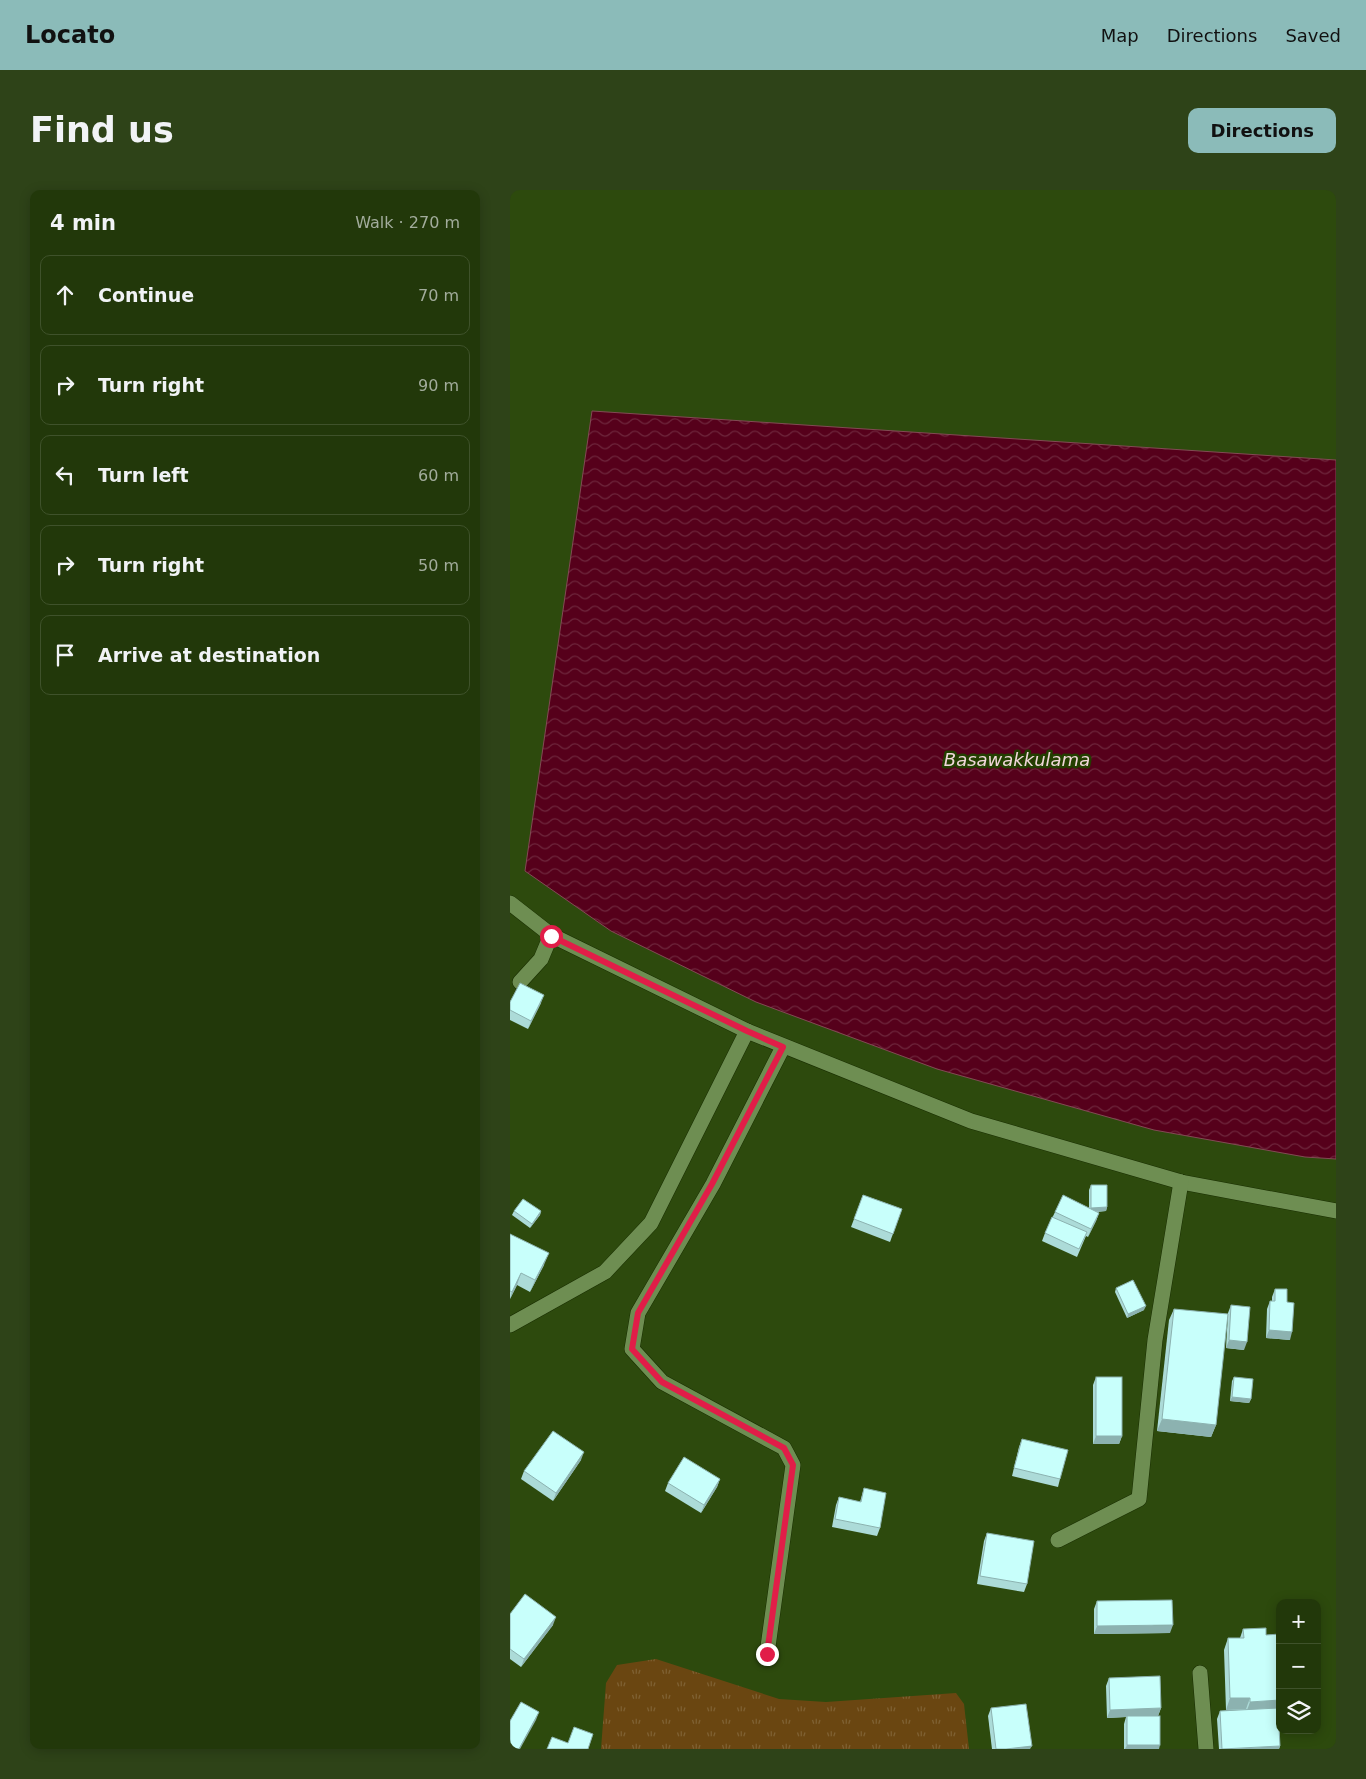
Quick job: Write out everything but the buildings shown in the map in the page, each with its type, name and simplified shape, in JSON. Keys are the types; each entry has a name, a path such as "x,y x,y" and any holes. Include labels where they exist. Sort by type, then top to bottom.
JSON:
{"street":[{"path":"510,903 551,936 747,1031 971,1121 1181,1182 1336,1211"},
{"path":"520,982 541,959 551,936"},
{"path":"510,1325 605,1272 651,1223 747,1031"},
{"path":"767,1654 793,1465 784,1448 662,1382 632,1349 638,1313 712,1184 783,1047"},
{"path":"1058,1540 1139,1499 1155,1340 1181,1182"},
{"path":"1200,1673 1206,1749"}],"green space":[{"path":"656,1659 779,1699 826,1702 956,1693 964,1704 969,1749 601,1749 606,1683 617,1665"}],"water":[{"name":"Basawakkulama","path":"592,411 1336,460 1336,1159 1305,1157 1154,1130 937,1069 756,1002 611,931 525,871"}],"route":[{"path":"551,936 783,1047 712,1184 638,1313 632,1349 662,1382 784,1448 793,1465 767,1654"}]}
